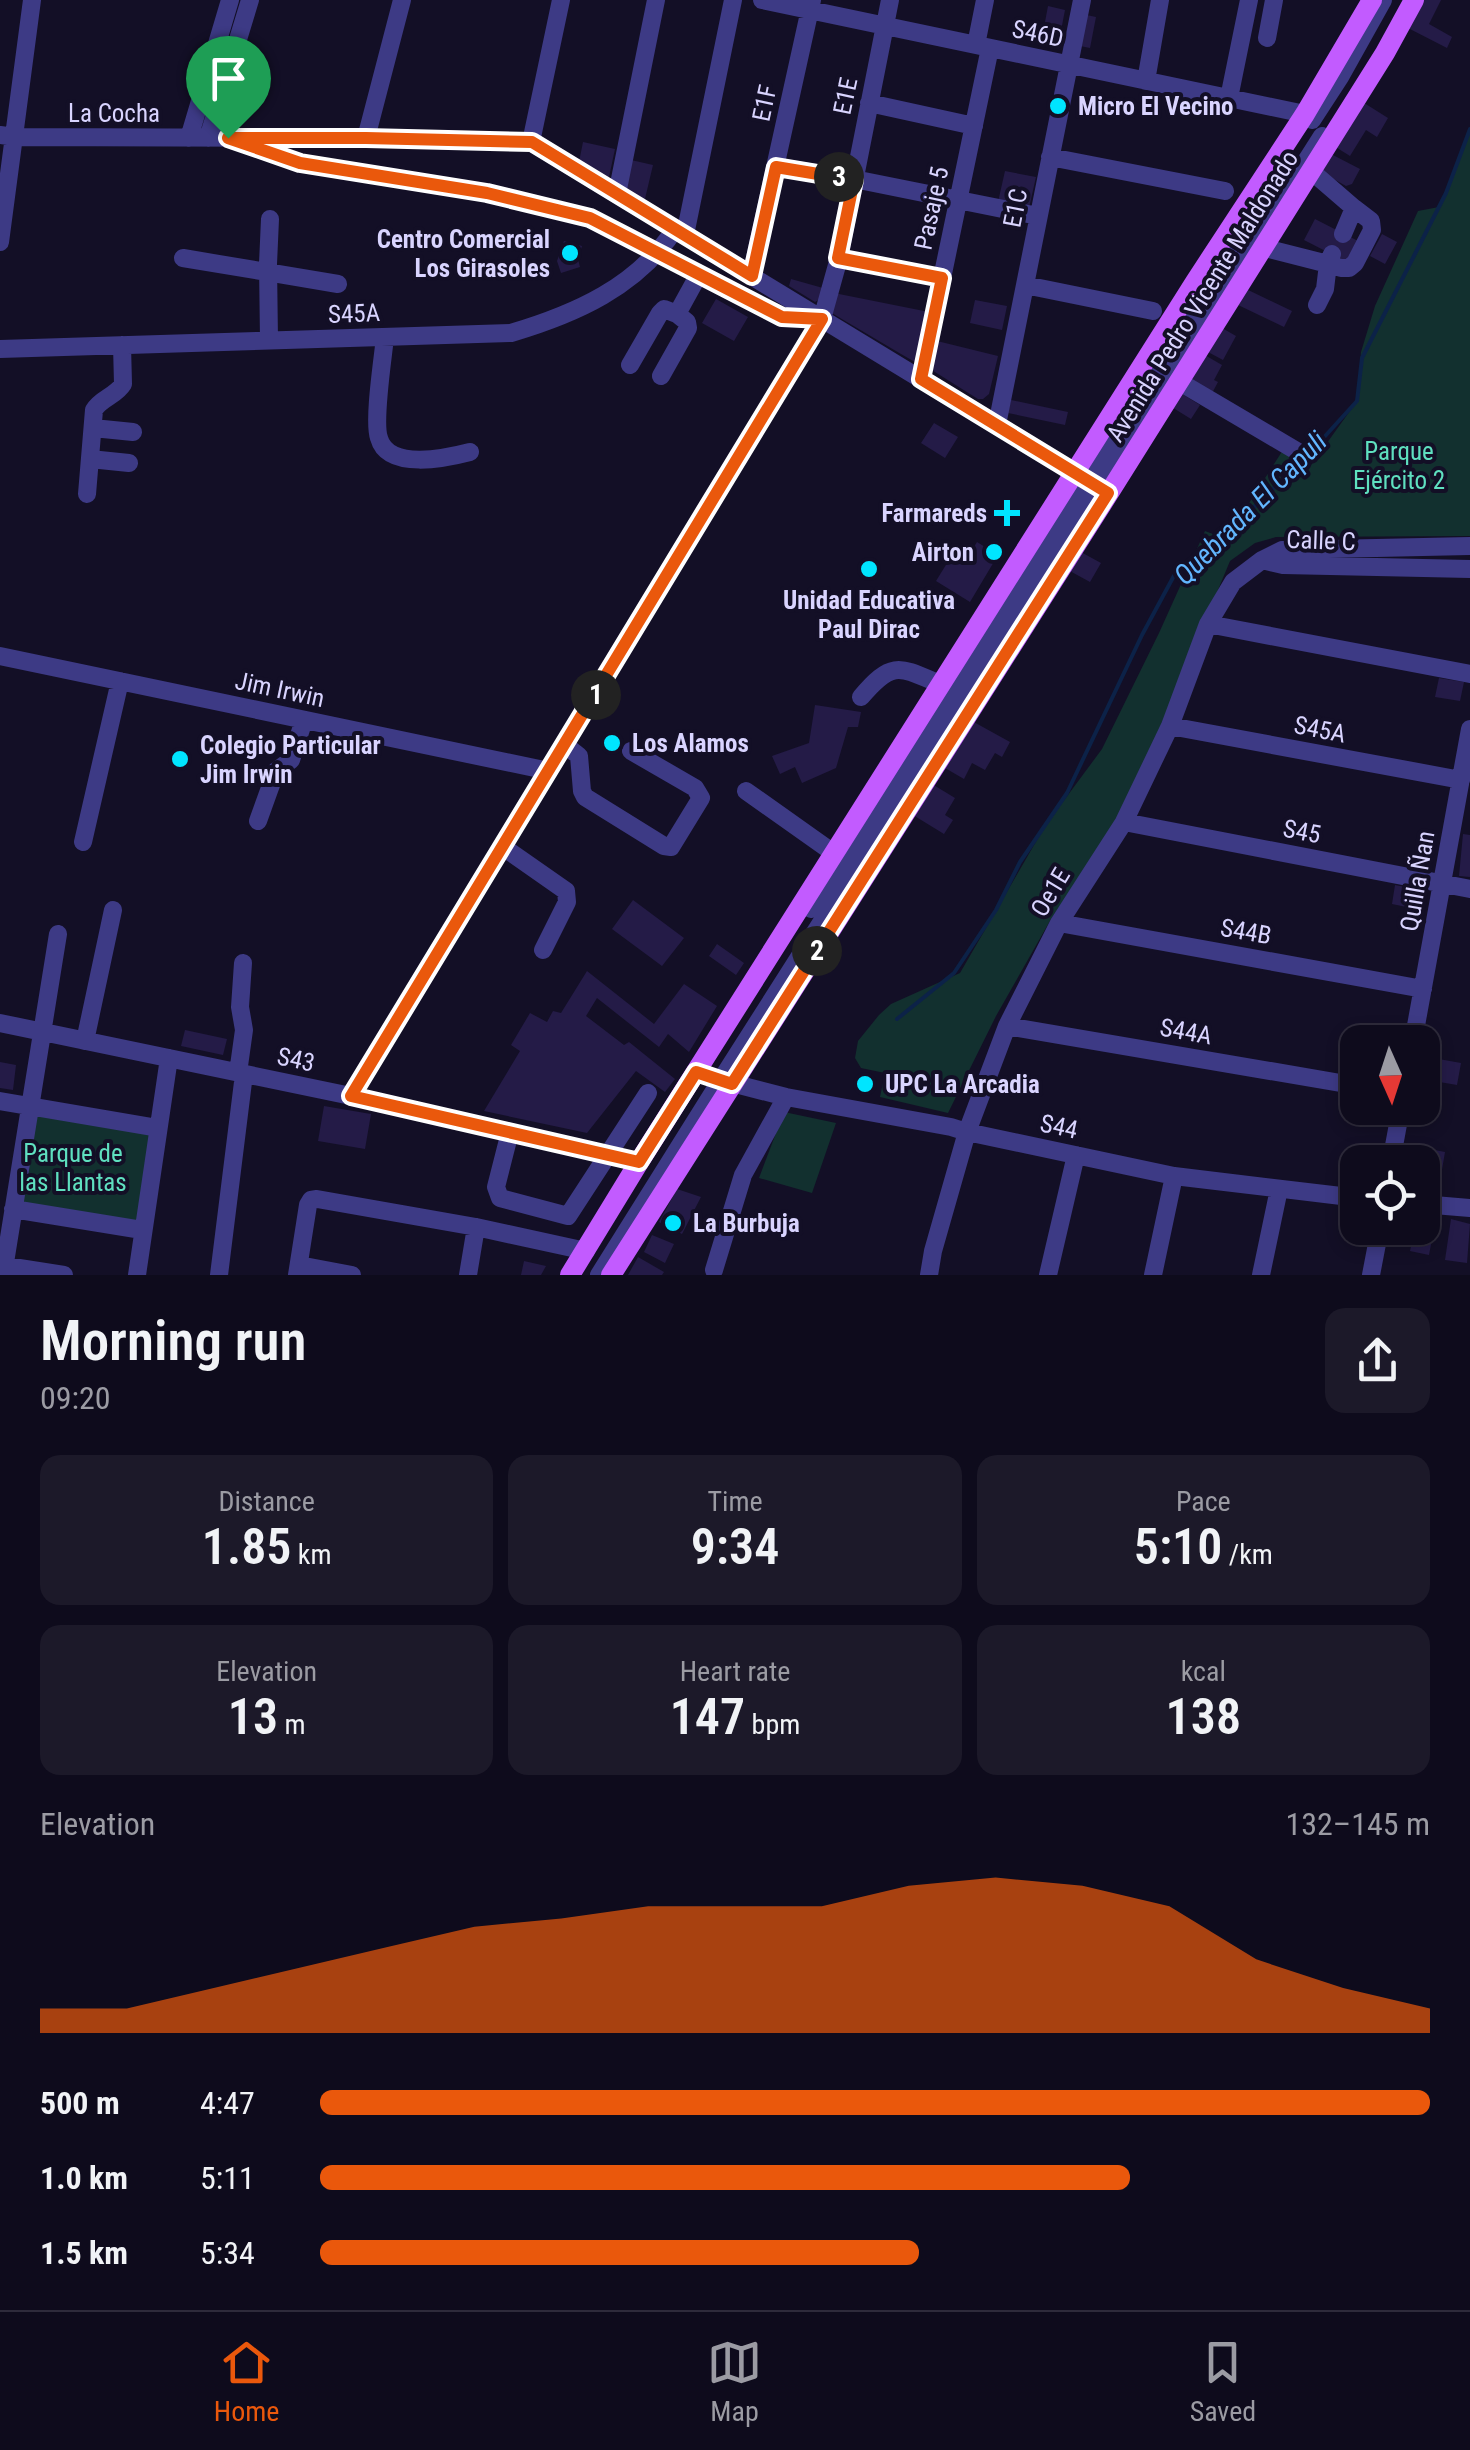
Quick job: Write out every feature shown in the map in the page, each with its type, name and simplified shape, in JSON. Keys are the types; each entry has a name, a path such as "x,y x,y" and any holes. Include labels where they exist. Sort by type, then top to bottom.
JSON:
{"main road":[{"name":"Avenida Pedro Vicente Maldonado","path":"574,1275 639,1162 713,1078 1092,483 1195,282 1305,114 1372,0"},
{"name":"Avenida Pedro Vicente Maldonado","path":"611,1275 835,854 942,685 1092,483 1178,381 1414,0"}],"street":[{"path":"0,242 8,136 32,0"},
{"path":"198,138 230,0"},
{"path":"198,138 250,0"},
{"path":"366,138 402,0"},
{"path":"532,142 561,0"},
{"path":"617,194 656,0"},
{"path":"680,232 732,0"},
{"name":"S46D","path":"762,0 811,5 885,26 1305,114"},
{"name":"E1E","path":"351,1096 822,319 890,0"},
{"name":"Pasaje 5","path":"921,379 974,126 985,0"},
{"name":"E1C","path":"997,425 1082,0"},
{"path":"1146,80 1160,0"},
{"path":"1228,98 1249,0"},
{"path":"1267,38 1274,0"},
{"path":"1092,483 1250,215 1384,0"},
{"path":"599,1275 713,1078 1092,483 1338,112 1405,0"},
{"name":"E1F","path":"752,276 811,5"},
{"path":"869,103 974,126"},
{"name":"La Cocha","path":"8,136 532,142 1092,483"},
{"name":"La Cocha","path":"228,138 300,163 487,193 590,218 782,317 822,319"},
{"path":"1050,158 1226,191"},
{"path":"776,167 1038,216"},
{"path":"1261,247 1330,259 1341,268 1356,264 1372,230 1371,221 1310,170"},
{"path":"1343,234 1354,208"},
{"path":"269,340 270,218"},
{"name":"S45A","path":"0,349 511,333 558,319 606,296 680,232"},
{"path":"183,258 338,284"},
{"path":"838,258 942,278"},
{"path":"1317,305 1325,289 1330,259"},
{"path":"677,314 699,274"},
{"path":"1025,286 1153,311"},
{"path":"630,364 660,313 669,309 687,322 688,328 661,376"},
{"path":"386,337 378,425 379,438 387,451 436,461 470,452"},
{"path":"87,494 94,410 123,384 122,345"},
{"path":"1178,381 1300,453"},
{"path":"93,428 133,432"},
{"path":"90,459 129,463"},
{"name":"Calle C","path":"1262,560 1282,550 1470,546"},
{"name":"Calle C","path":"1262,560 1283,565 1470,569"},
{"name":"Oe1E","path":"928,1275 967,1132 1007,1026 1059,923 1124,822 1170,726 1208,624 1233,582 1262,560"},
{"path":"1208,624 1470,674"},
{"name":"Jim Irwin","path":"0,656 550,771"},
{"path":"861,697 879,676 892,671 906,670 942,685"},
{"path":"83,842 120,681"},
{"path":"258,820 276,772 291,760 304,720"},
{"name":"S45A","path":"1170,726 1461,780"},
{"name":"Quilla Ñan","path":"1416,1025 1470,729"},
{"path":"565,745 579,756 585,797 670,847 700,793 631,752"},
{"path":"746,792 835,854"},
{"name":"S45","path":"1124,822 1470,888"},
{"path":"503,847 568,896 543,950"},
{"path":"85,1041 113,910"},
{"name":"S44B","path":"1059,923 1423,989"},
{"path":"58,934 2,1268 64,1275"},
{"path":"219,1275 241,1073 243,964"},
{"name":"S43","path":"0,1023 351,1096 639,1162"},
{"name":"S44A","path":"1007,1026 1340,1083"},
{"path":"137,1275 169,1058"},
{"path":"574,1275 713,1078"},
{"name":"S44","path":"713,1078 786,1097 951,1127 1174,1176 1340,1196"},
{"path":"510,1132 496,1187 500,1198 570,1215 648,1092"},
{"path":"714,1270 744,1176 786,1097"},
{"path":"0,1101 158,1128"},
{"path":"1048,1275 1076,1155"},
{"path":"1153,1275 1174,1176"},
{"path":"1261,1275 1279,1189"},
{"path":"352,1275 298,1270 311,1200 586,1251"},
{"path":"1440,1206 1470,1208"},
{"path":"13,1209 142,1230"},
{"path":"468,1275 476,1228"},
{"path":"1371,1275 1377,1245"}],"green space":[{"name":"Parque Ejército 2","path":"1470,128 1470,536 1276,537 1255,543 1230,561 1119,818 1051,919 996,1016 948,1113 880,1097 885,1073 861,1068 855,1058 858,1041 891,1004 960,973 1045,826 1102,749 1205,531 1226,539 1283,450 1309,468 1357,401 1361,352 1375,306 1418,211 1439,207"},
{"name":"Parque de las Llantas","path":"32,1112 157,1136 138,1225 18,1205"},
{"path":"784,1112 836,1123 812,1193 759,1178"}],"building":[{"path":"1417,0 1441,0 1429,24 1452,37 1447,48 1408,28"},
{"path":"1048,6 1065,10 1059,41 1042,38"},
{"path":"1082,14 1096,17 1090,48 1075,45"},
{"path":"1361,101 1388,118 1377,137 1366,130 1350,156 1334,146"},
{"path":"583,142 615,149 609,177 605,179 579,162"},
{"path":"1331,154 1360,169 1352,184 1346,186 1321,172"},
{"path":"631,160 653,165 644,203 624,191"},
{"path":"1005,171 1036,177 1029,208 998,202"},
{"path":"1315,219 1358,241 1347,262 1304,240"},
{"path":"1382,234 1397,242 1385,264 1370,256"},
{"name":"Centro Comercial Los Girasoles","path":"564,241 582,246 580,267 561,273 557,261"},
{"path":"791,279 823,288 820,299 815,302 789,286"},
{"path":"1244,288 1292,311 1284,327 1236,304"},
{"path":"834,293 929,312 919,360 915,362 830,312"},
{"path":"716,299 748,317 734,341 702,323"},
{"path":"975,300 1007,306 1002,330 970,323"},
{"path":"1222,328 1236,336 1223,360 1208,352"},
{"path":"933,340 998,356 989,394 978,399 927,367"},
{"path":"1203,354 1222,365 1210,397 1186,384"},
{"path":"1179,392 1200,405 1191,419 1170,406"},
{"path":"1011,400 1068,412 1065,425 1008,413"},
{"path":"934,423 958,437 945,458 921,443"},
{"path":"977,542 998,555 970,602 936,581 957,547 969,555"},
{"path":"1079,551 1101,563 1090,582 1068,570"},
{"path":"1439,678 1464,682 1460,701 1435,697"},
{"path":"815,705 861,712 858,727 848,727 836,768 802,783 795,767 780,774 772,756 809,743"},
{"path":"972,721 1010,742 1002,757 995,753 985,770 972,763 964,779 945,768"},
{"path":"932,784 955,798 945,815 953,820 944,834 913,815"},
{"path":"1463,834 1470,835 1470,877 1459,876"},
{"path":"1395,885 1425,891 1421,910 1392,904"},
{"path":"633,900 684,938 662,966 612,929"},
{"path":"717,944 744,963 736,975 709,956"},
{"path":"587,971 654,1024 684,984 717,1006 689,1052 668,1034 659,1047 597,998 586,1016 624,1045 629,1042 675,1079 665,1092 636,1071 587,1133 484,1111 520,1051 511,1045 530,1013 547,1022 553,1011 561,1013"},
{"path":"185,1030 227,1039 223,1055 181,1046"},
{"path":"1440,1059 1461,1063 1457,1085 1440,1082"},
{"path":"0,1062 16,1065 13,1090 0,1088"},
{"path":"324,1106 371,1114 365,1149 318,1141"},
{"path":"1440,1151 1445,1152 1440,1181"},
{"path":"677,1189 701,1197 682,1234 659,1222"},
{"path":"1451,1219 1470,1224 1467,1263 1445,1260"},
{"path":"652,1235 674,1244 665,1263 644,1252"},
{"path":"1411,1245 1431,1245 1429,1255 1410,1251"},
{"path":"638,1257 664,1272 628,1275"},
{"path":"524,1261 546,1266 541,1275 521,1275"}],"waterway":[{"name":"Quebrada El Capuli","path":"897,1019 954,973 996,910 1020,862 1067,793 1176,572 1254,507 1357,401 1362,358 1446,193 1470,129"}],"place":[{"name":"Micro El Vecino","path":"1058,106"},
{"name":"Centro Comercial Los Girasoles","path":"570,253"},
{"name":"Farmareds","path":"1007,513"},
{"name":"Airton","path":"994,552"},
{"name":"Unidad Educativa Paul Dirac","path":"869,569"},
{"name":"Los Alamos","path":"612,743"},
{"name":"Colegio Particular Jim Irwin","path":"180,759"},
{"name":"UPC La Arcadia","path":"865,1084"},
{"name":"La Burbuja","path":"673,1223"}],"route":[{"path":"228,138 532,142 752,276 776,167 854,180 838,258 942,278 921,379 1108,493 732,1084 696,1072 639,1162 351,1096 822,319 782,317 590,218 487,193 300,163 228,138"}]}
